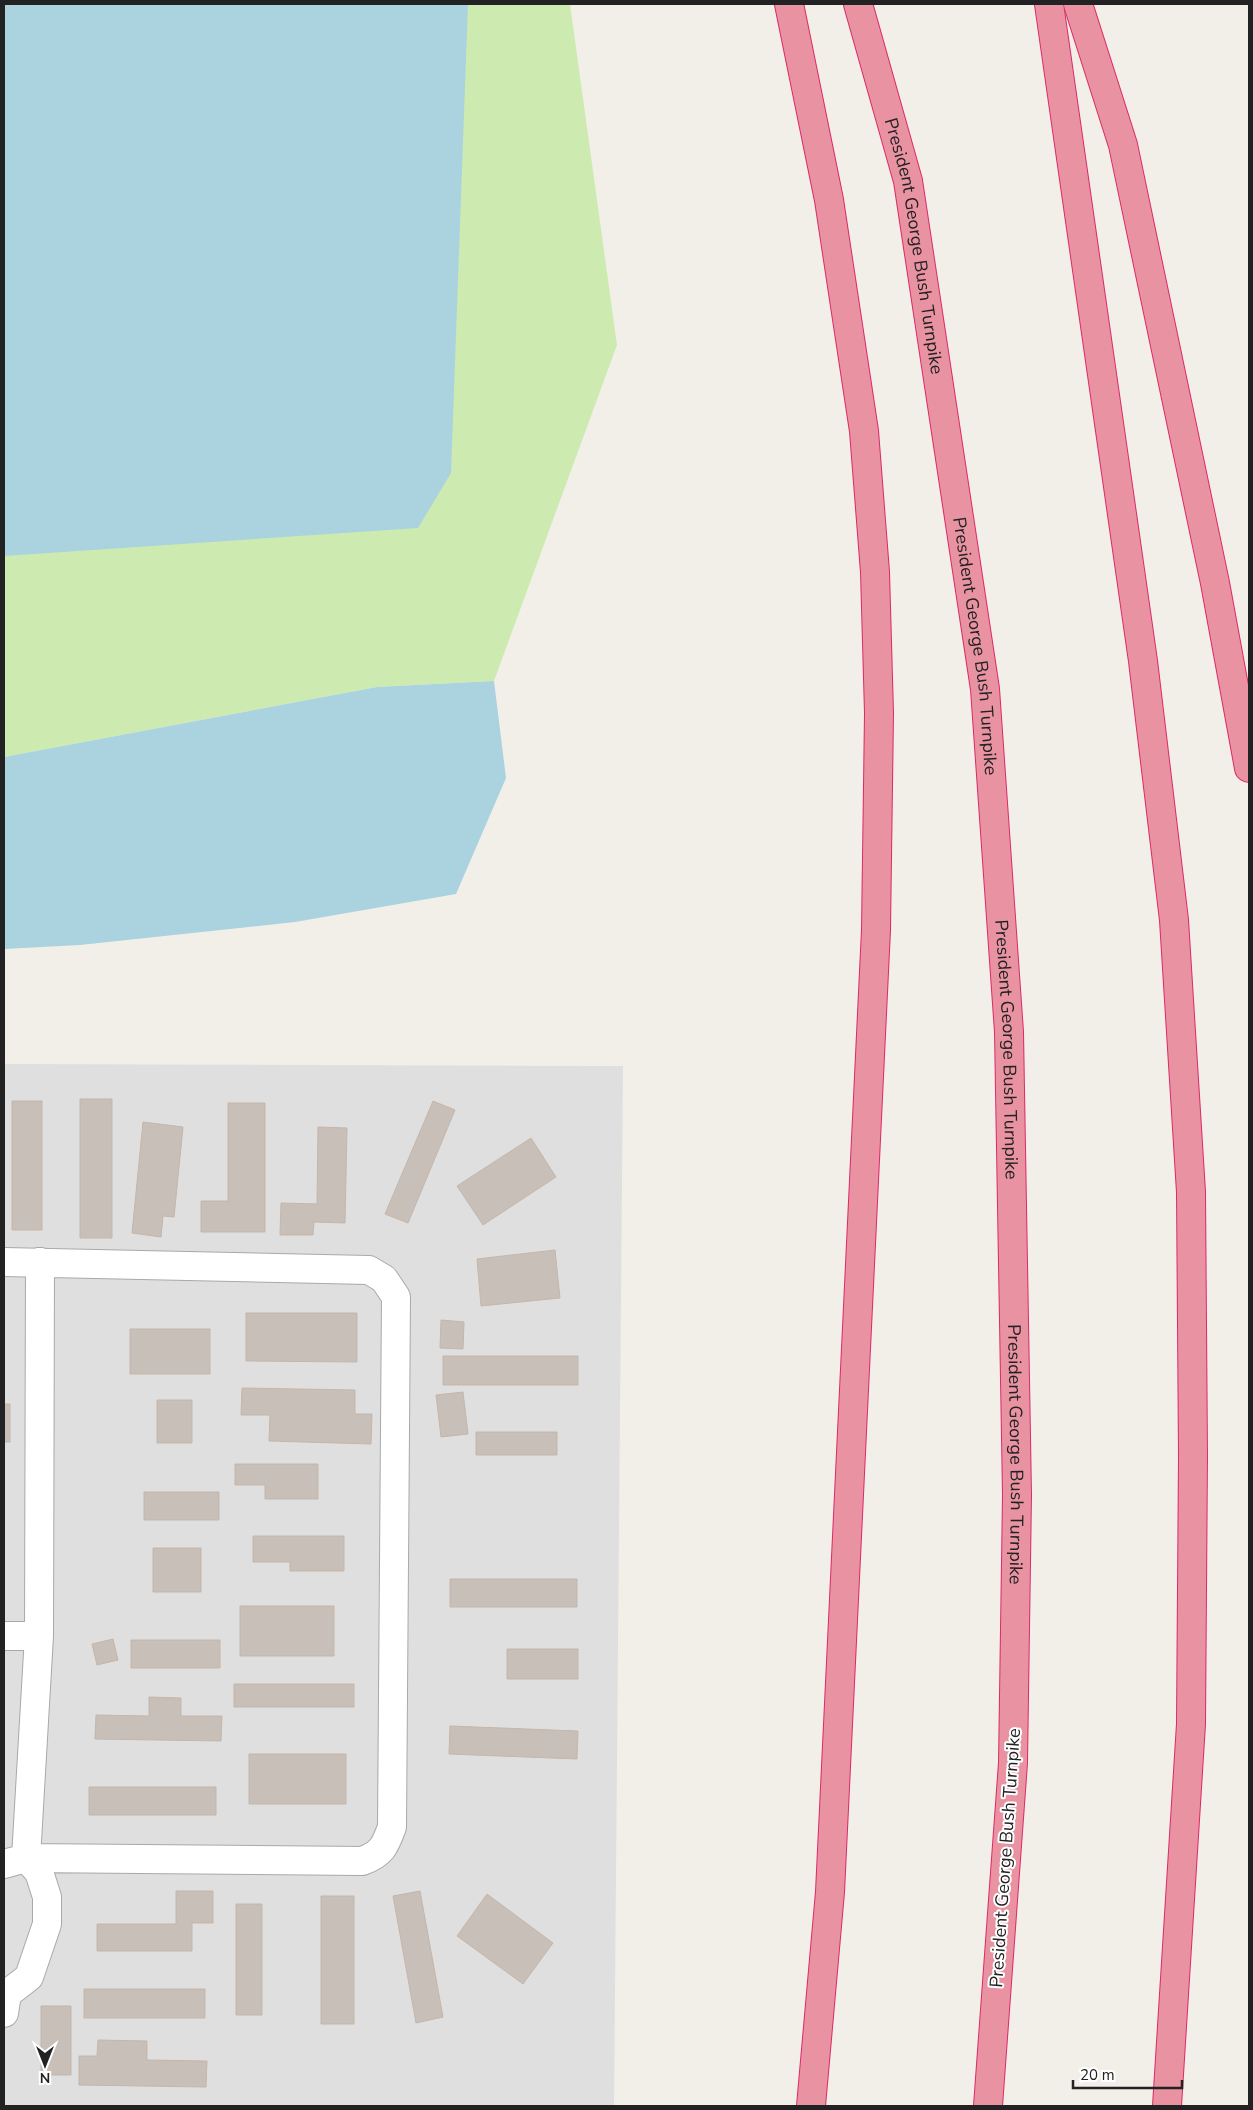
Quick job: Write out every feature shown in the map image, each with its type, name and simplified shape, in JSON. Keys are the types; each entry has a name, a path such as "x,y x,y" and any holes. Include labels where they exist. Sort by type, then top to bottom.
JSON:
{"highway":[{"path":"789,4 829,200 864,431 875,572 879,713 876,930 830,1892 810,2106"},
{"name":"President George Bush Turnpike","path":"858,4 908,181 985,689 1009,1032 1017,1495 1013,1763 988,2106"},
{"path":"1049,4 1144,661 1174,920 1191,1192 1193,1456 1191,1724 1167,2106"},
{"path":"1078,4 1123,145 1215,583 1249,768"}],"street":[{"path":"4,1262 369,1270 384,1279 396,1297 392,1827 386,1844 376,1856 362,1861 15,1861"},
{"path":"15,1861 39,1636 40,1262"},
{"path":"4,1636 39,1636"},
{"path":"5,2000 29,1977 47,1924 47,1897 39,1872 15,1861"}],"shaded area":[{"path":"4,1064 623,1066 614,2106 4,2106"}],"green space":[{"path":"4,4 570,4 617,345 494,681 377,687 4,757"}],"water":[{"path":"4,4 468,4 451,473 418,528 4,556"},
{"path":"494,681 506,778 456,894 295,922 80,945 4,949 4,757 377,687"}],"building":[{"path":"80,1099 112,1099 112,1238 80,1238"},
{"path":"12,1101 42,1101 42,1230 12,1230"},
{"path":"433,1101 455,1110 408,1223 385,1214"},
{"path":"228,1103 265,1103 265,1232 201,1232 201,1201 228,1201"},
{"path":"143,1122 183,1127 174,1217 163,1216 161,1237 132,1233"},
{"path":"318,1127 347,1128 345,1223 314,1222 313,1235 280,1235 281,1203 317,1204"},
{"path":"531,1138 556,1177 483,1225 457,1186"},
{"path":"555,1250 560,1298 481,1306 477,1259"},
{"path":"246,1313 357,1313 357,1362 246,1361"},
{"path":"441,1320 464,1322 463,1349 440,1348"},
{"path":"130,1329 210,1329 210,1374 130,1374"},
{"path":"443,1356 578,1356 578,1385 443,1385"},
{"path":"242,1388 355,1390 355,1414 372,1414 371,1444 269,1441 270,1415 241,1415"},
{"path":"463,1392 468,1434 441,1437 436,1395"},
{"path":"157,1400 192,1400 192,1443 157,1443"},
{"path":"4,1404 10,1404 10,1442 4,1442"},
{"path":"476,1432 557,1432 557,1455 476,1455"},
{"path":"235,1464 318,1464 318,1499 265,1499 265,1485 235,1485"},
{"path":"144,1492 219,1492 219,1520 144,1520"},
{"path":"253,1536 344,1536 344,1571 290,1571 290,1562 253,1562"},
{"path":"153,1548 201,1548 201,1592 153,1592"},
{"path":"450,1579 577,1579 577,1607 450,1607"},
{"path":"240,1606 334,1606 334,1656 240,1656"},
{"path":"113,1639 118,1660 97,1665 92,1644"},
{"path":"131,1640 220,1640 220,1668 131,1668"},
{"path":"507,1649 578,1649 578,1679 507,1679"},
{"path":"234,1684 354,1684 354,1707 234,1707"},
{"path":"149,1697 181,1698 181,1716 222,1716 221,1741 95,1739 96,1715 149,1716"},
{"path":"450,1726 578,1731 577,1759 449,1754"},
{"path":"249,1754 346,1754 346,1804 249,1804"},
{"path":"89,1787 216,1787 216,1815 89,1815"},
{"path":"176,1891 213,1891 213,1923 192,1923 192,1951 97,1951 97,1924 176,1924"},
{"path":"420,1891 443,2017 416,2023 393,1896"},
{"path":"487,1894 553,1943 523,1984 457,1936"},
{"path":"321,1896 354,1896 354,2024 321,2024"},
{"path":"236,1904 262,1904 262,2015 236,2015"},
{"path":"84,1989 205,1989 205,2018 84,2018"},
{"path":"41,2006 71,2006 71,2075 41,2075"},
{"path":"98,2040 147,2041 147,2060 207,2061 206,2087 79,2085 79,2056 97,2056"}]}
